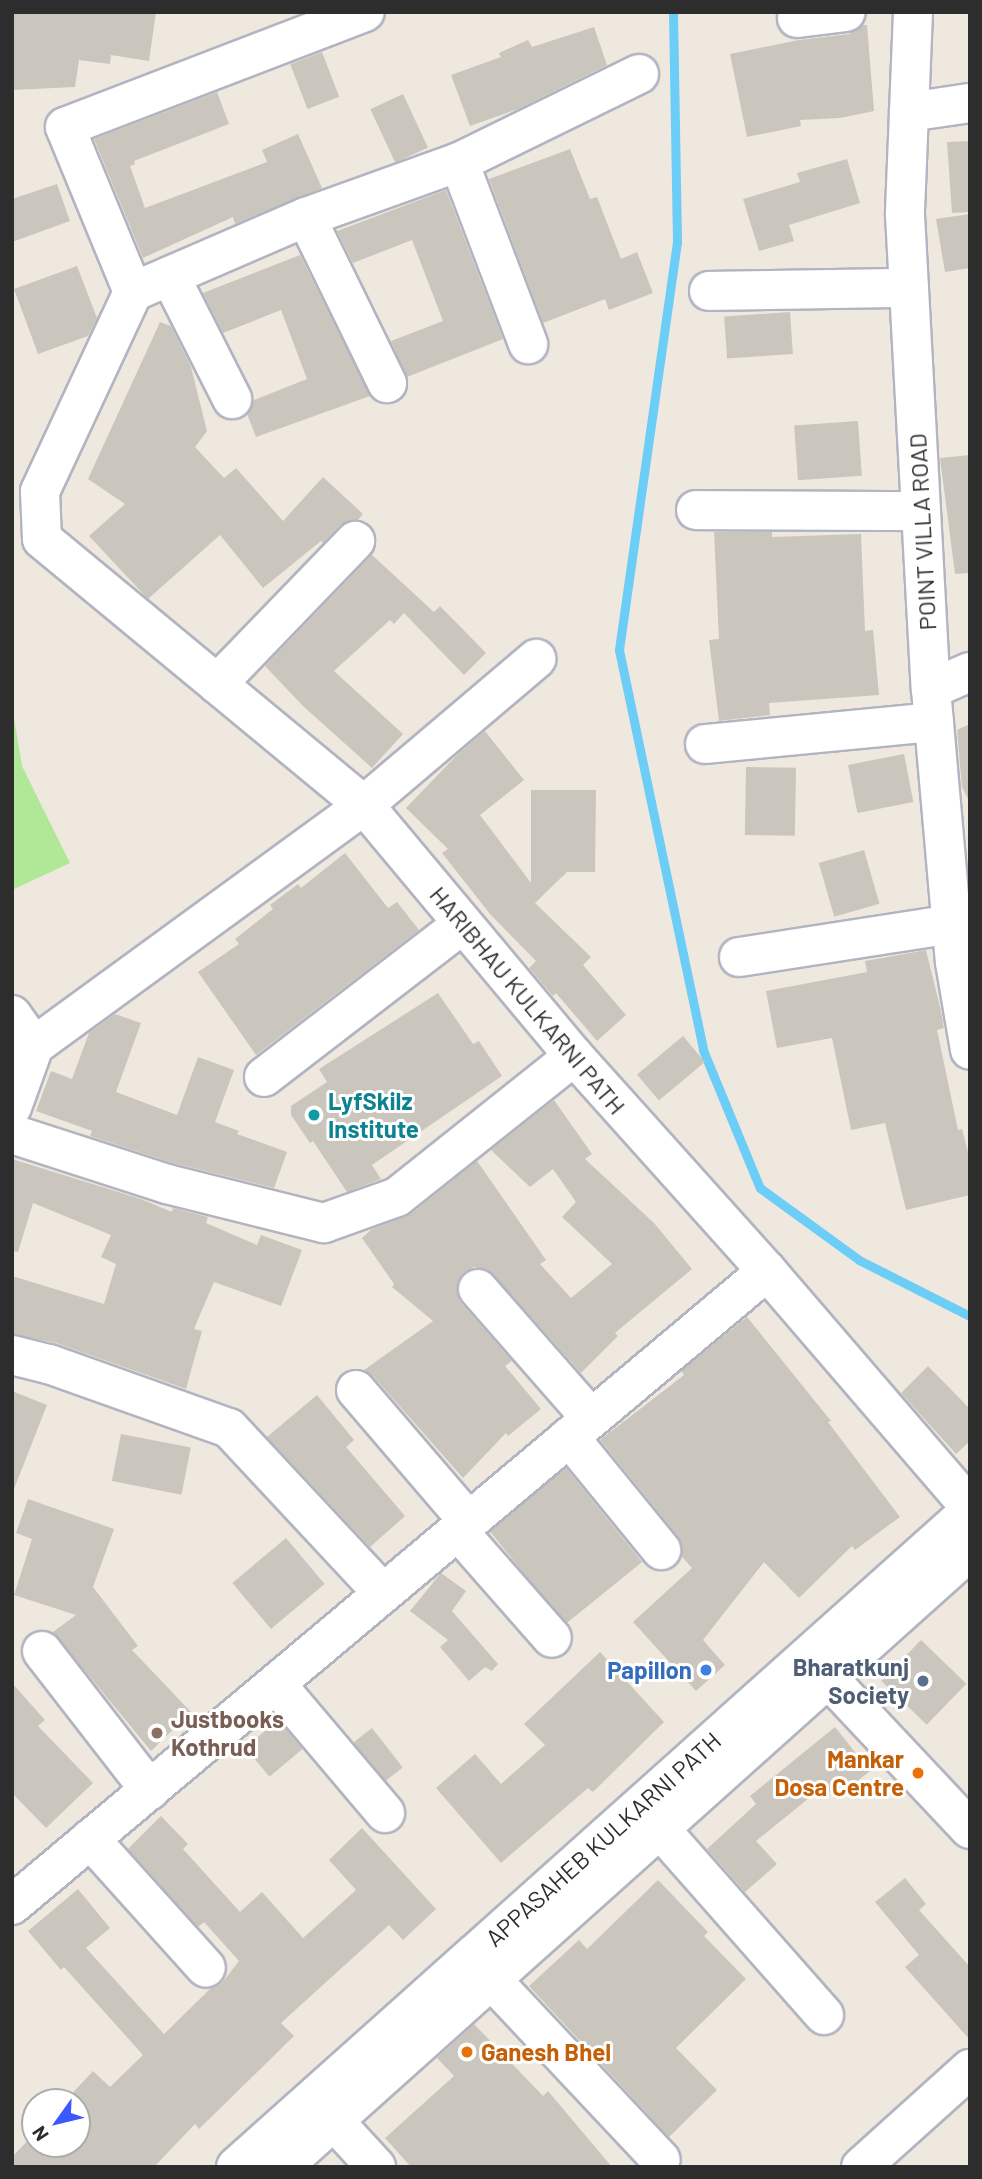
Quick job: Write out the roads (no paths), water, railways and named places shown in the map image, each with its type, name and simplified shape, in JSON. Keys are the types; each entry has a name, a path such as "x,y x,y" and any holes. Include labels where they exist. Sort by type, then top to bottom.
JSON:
{"street":[{"path":"365,12 288,28 65,127 133,292 306,217 459,162 639,74"},
{"path":"797,18 846,12"},
{"name":"POINT VILLA ROAD","path":"913,12 905,215 921,511 933,706 970,1050"},
{"path":"909,112 970,103"},
{"path":"459,162 528,344"},
{"path":"306,217 387,383"},
{"path":"170,276 232,400"},
{"path":"709,291 909,288"},
{"name":"HARIBHAU KULKARNI PATH","path":"133,292 40,491 42,539 364,805 574,1056 767,1271 970,1509"},
{"path":"696,510 921,511"},
{"path":"217,684 355,541"},
{"path":"12,1107 34,1046 364,805 536,659"},
{"path":"705,744 933,706 970,672"},
{"path":"264,1077 463,923"},
{"path":"739,957 959,947"},
{"path":"12,1015 34,1046"},
{"path":"12,1134 167,1184 324,1223 397,1197 574,1056"},
{"path":"12,1905 767,1271"},
{"path":"478,1289 580,1428 661,1550"},
{"path":"12,1355 49,1364 229,1428 383,1593"},
{"path":"356,1390 552,1638"},
{"name":"APPASAHEB KULKARNI PATH","path":"282,2167 333,2120 481,1968 970,1509"},
{"name":"APPASAHEB KULKARNI PATH","path":"236,2167 481,1968 660,1829 970,1551"},
{"path":"42,1651 150,1790"},
{"path":"828,1678 970,1829"},
{"path":"276,1684 385,1813"},
{"path":"660,1829 824,2014"},
{"path":"90,1839 205,1968"},
{"path":"481,1968 661,2160"},
{"path":"861,2167 970,2069"},
{"path":"333,2120 376,2167"}],"waterway":[{"path":"673,12 677,242 619,650 703,1050 760,1188 859,1260 970,1316"}],"place":[{"name":"LyfSkilz Institute","path":"314,1115"},
{"name":"Papillon","path":"706,1670"},
{"name":"Bharatkunj Society","path":"923,1681"},
{"name":"Justbooks Kothrud","path":"157,1733"},
{"name":"Mankar Dosa Centre","path":"918,1773"},
{"name":"Ganesh Bhel","path":"467,2052"}]}
